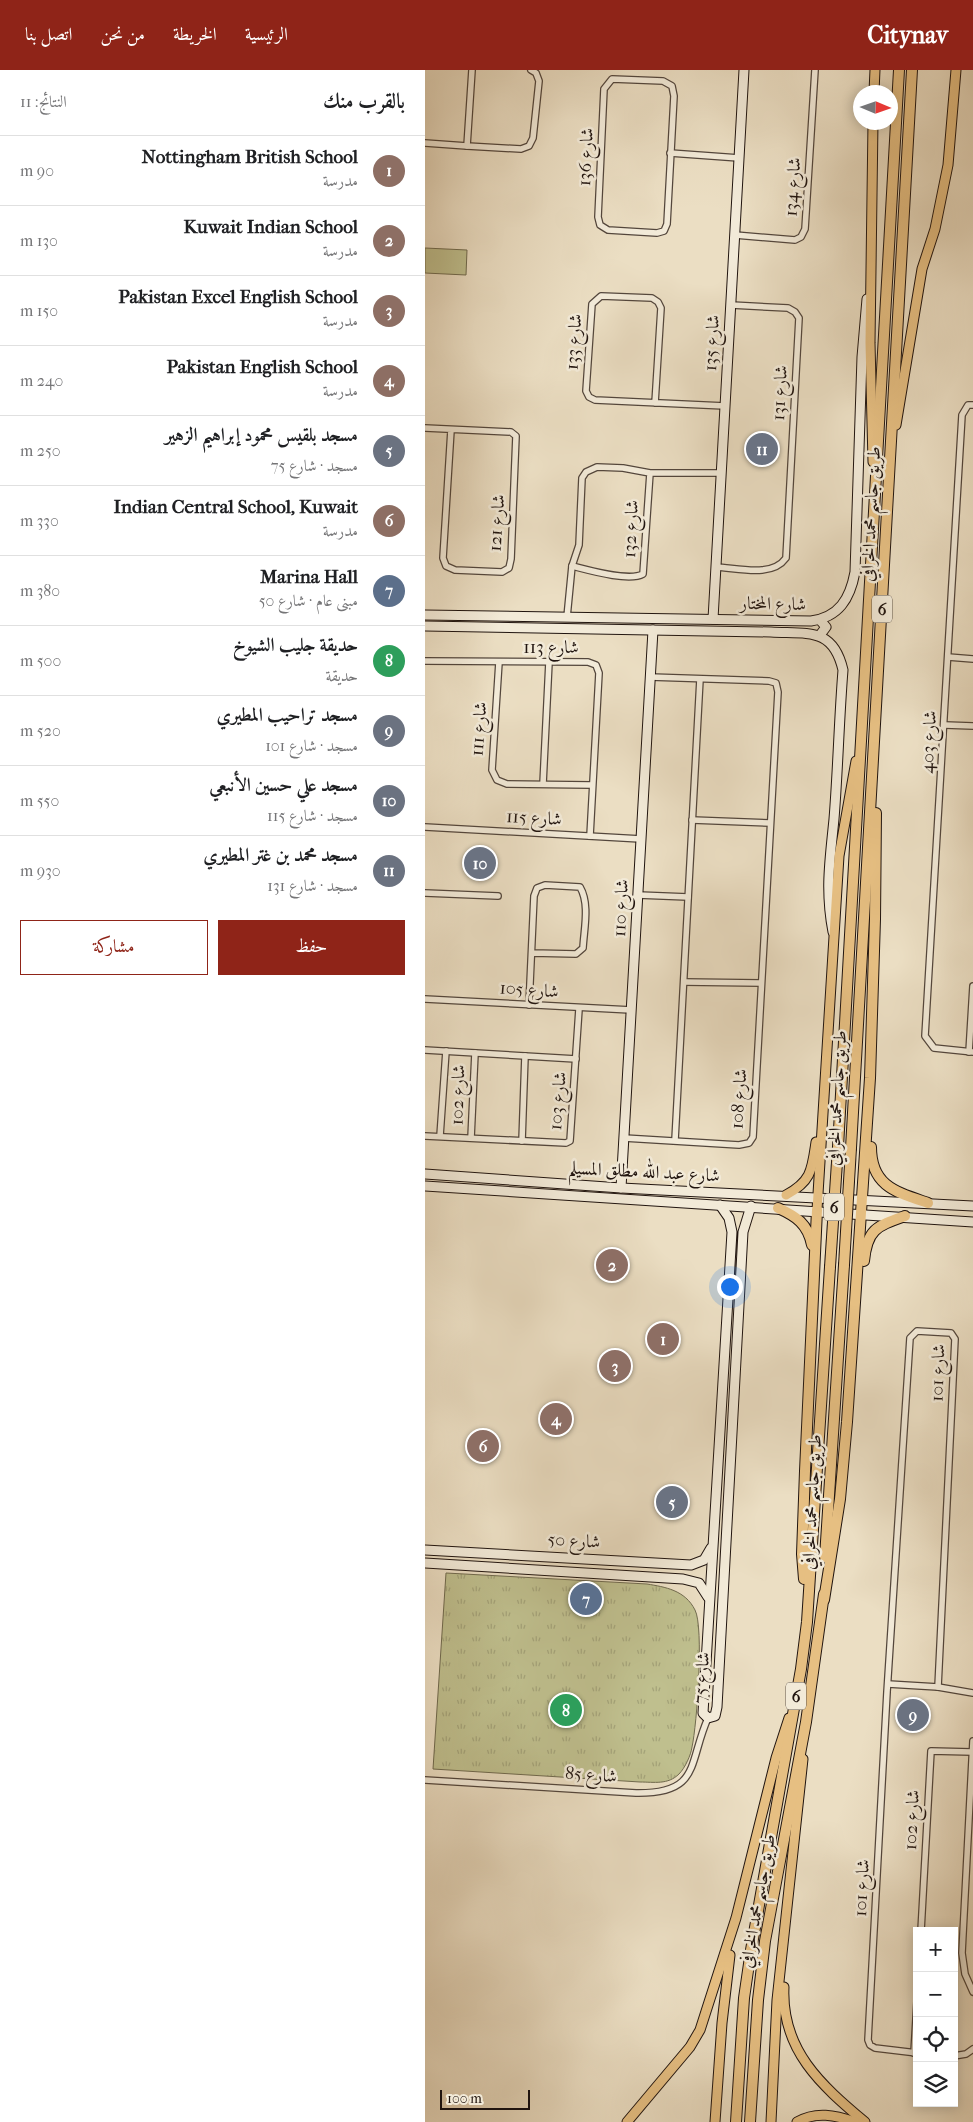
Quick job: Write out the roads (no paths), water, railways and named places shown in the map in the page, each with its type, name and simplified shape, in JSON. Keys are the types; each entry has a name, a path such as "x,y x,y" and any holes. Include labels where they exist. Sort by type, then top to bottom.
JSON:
{"highway":[{"name":"طريق جاسم محمد الخرافي","path":"737,2122 744,1998 807,1622 838,1147 899,70"},
{"name":"طريق جاسم محمد الخرافي","path":"750,2122 758,2000 765,1941 806,1722 824,1600 827,1516 851,1148 912,70"},
{"path":"824,1600 841,1491 870,1078 875,919 875,718"},
{"path":"870,1078 871,1158 874,1170 881,1182 898,1192 928,1203"},
{"path":"778,1208 797,1218 807,1227 814,1260"},
{"path":"807,1622 802,1554 817,1210"},
{"path":"849,1378 857,1344 865,1250 870,1233 883,1224 905,1216"}],"main road":[{"path":"874,85 875,70"},
{"path":"890,458 922,269 935,228 948,165 957,70"},
{"path":"873,130 870,343 873,508"},
{"path":"817,1210 839,856 861,733"},
{"path":"786,1195 803,1184 811,1170 823,1092"},
{"path":"627,2122 690,2047 701,2030 736,1918 776,1758 796,1696"},
{"path":"771,2122 777,2000 790,1890 806,1722"},
{"path":"790,1890 784,1999 791,2038 799,2055 815,2074 865,2122"},
{"path":"715,2122 723,2015 736,1918"},
{"path":"797,2122 807,2117 821,2114 855,2122"}],"street":[{"path":"467,146 472,70"},
{"path":"425,143 521,149 531,143 539,81 537,75 531,70"},
{"name":"شارع 135","path":"713,619 744,70"},
{"name":"شارع 134","path":"735,235 795,240 801,237 805,229 815,70"},
{"name":"شارع 136","path":"612,79 663,81 673,86 671,153 667,224 664,231 657,233 608,230 600,225 598,217 604,89 612,79"},
{"path":"671,153 739,158"},
{"name":"شارع المختار","path":"425,615 820,620 831,616 843,605 852,590 855,572 863,357 873,217"},
{"name":"شارع 133","path":"655,403 661,308 658,302 652,298 601,296 592,304 586,391 589,397 595,400 655,403 725,406"},
{"name":"شارع 131","path":"716,566 772,570 781,566 786,558 788,531 799,318 795,312 788,308 731,304"},
{"name":"شارع 403","path":"973,405 968,405 962,416 925,1036 934,1048 971,1052 973,986"},
{"name":"شارع 121","path":"425,428 511,432 516,436 511,559 509,568 502,572 455,570 446,566 443,558 451,430"},
{"path":"567,617 572,566 579,544 582,478 585,472 597,467 623,468 650,473 721,474"},
{"name":"شارع 132","path":"572,566 624,576 637,577 643,574 650,473"},
{"path":"526,628 532,623 527,616"},
{"path":"545,628 540,623 541,619 546,617"},
{"path":"820,620 826,627 820,635"},
{"name":"شارع المختار","path":"425,626 820,635 837,649 843,670 834,818 828,871 828,907 833,936"},
{"name":"شارع 110","path":"621,1188 653,630"},
{"path":"949,657 973,659"},
{"name":"شارع 113","path":"425,661 588,662 596,665 599,673 591,785 590,836"},
{"name":"شارع 111","path":"499,662 492,770 497,780 507,784 591,785"},
{"path":"543,784 549,662"},
{"name":"شارع 108","path":"624,1138 739,1145 749,1143 753,1137 769,822 778,692 775,683 650,676"},
{"path":"675,1140 700,679"},
{"path":"945,725 973,726"},
{"path":"692,820 769,822"},
{"name":"شارع 115","path":"425,827 641,838"},
{"path":"529,1005 534,896 537,888 545,884 580,887 584,894 585,904 583,948 576,954 532,953"},
{"path":"425,893 497,896"},
{"path":"638,895 688,897"},
{"path":"683,982 760,983"},
{"name":"شارع 105","path":"425,999 579,1009 631,1010"},
{"name":"شارع 103","path":"425,1136 566,1143 570,1141 579,1009"},
{"name":"شارع 102","path":"425,1050 576,1058"},
{"name":"شارع 102","path":"440,1136 446,1051"},
{"name":"شارع 102","path":"471,1138 475,1053"},
{"path":"521,1141 525,1056"},
{"name":"شارع عبد الله مطلق المسيلم","path":"425,1174 621,1188 973,1206"},
{"path":"460,1188 463,1182 461,1176"},
{"path":"476,1189 475,1183 478,1177"},
{"name":"شارع عبد الله مطلق المسيلم","path":"425,1186 817,1210 973,1222"},
{"path":"687,1203 688,1191"},
{"name":"شارع 75","path":"720,1205 729,1218 732,1232 703,1713 708,1718 715,1716 717,1707 743,1232 751,1206"},
{"path":"727,1318 733,1314 739,1318"},
{"name":"شارع 101","path":"913,2053 875,2048 870,2045 868,2040 910,1338 917,1331 951,1333 955,1339 938,1687"},
{"name":"شارع 50","path":"425,1550 691,1565 703,1560 712,1546"},
{"path":"607,1574 617,1570 652,1571 655,1566 652,1562"},
{"name":"شارع 50","path":"425,1563 692,1580 699,1583 709,1603"},
{"path":"709,1603 715,1613 722,1608"},
{"path":"888,1684 938,1687 973,1693"},
{"name":"شارع 85","path":"425,1780 636,1793 658,1792 678,1786 685,1779 695,1762 708,1718"},
{"path":"973,1742 962,1953 965,1974 973,1992"},
{"name":"شارع 102","path":"921,1927 931,1751 971,1752"},
{"path":"958,2055 966,2054 973,2049"}],"place":[{"name":"مسجد محمد بن غتر المطيري","path":"762,449"},
{"name":"مسجد علي حسين الأنبعي","path":"480,863"},
{"name":"Kuwait Indian School","path":"612,1265"},
{"name":"Nottingham British School","path":"663,1339"},
{"name":"Pakistan Excel English School","path":"615,1366"},
{"name":"Pakistan English School","path":"556,1419"},
{"name":"Indian Central School, Kuwait","path":"483,1446"},
{"name":"مسجد بلقيس محمود إبراهيم الزهير","path":"672,1502"},
{"name":"Marina Hall","path":"586,1599"},
{"name":"حديقة جليب الشيوخ","path":"566,1710"},
{"name":"مسجد تراحيب المطيري","path":"913,1715"}]}
